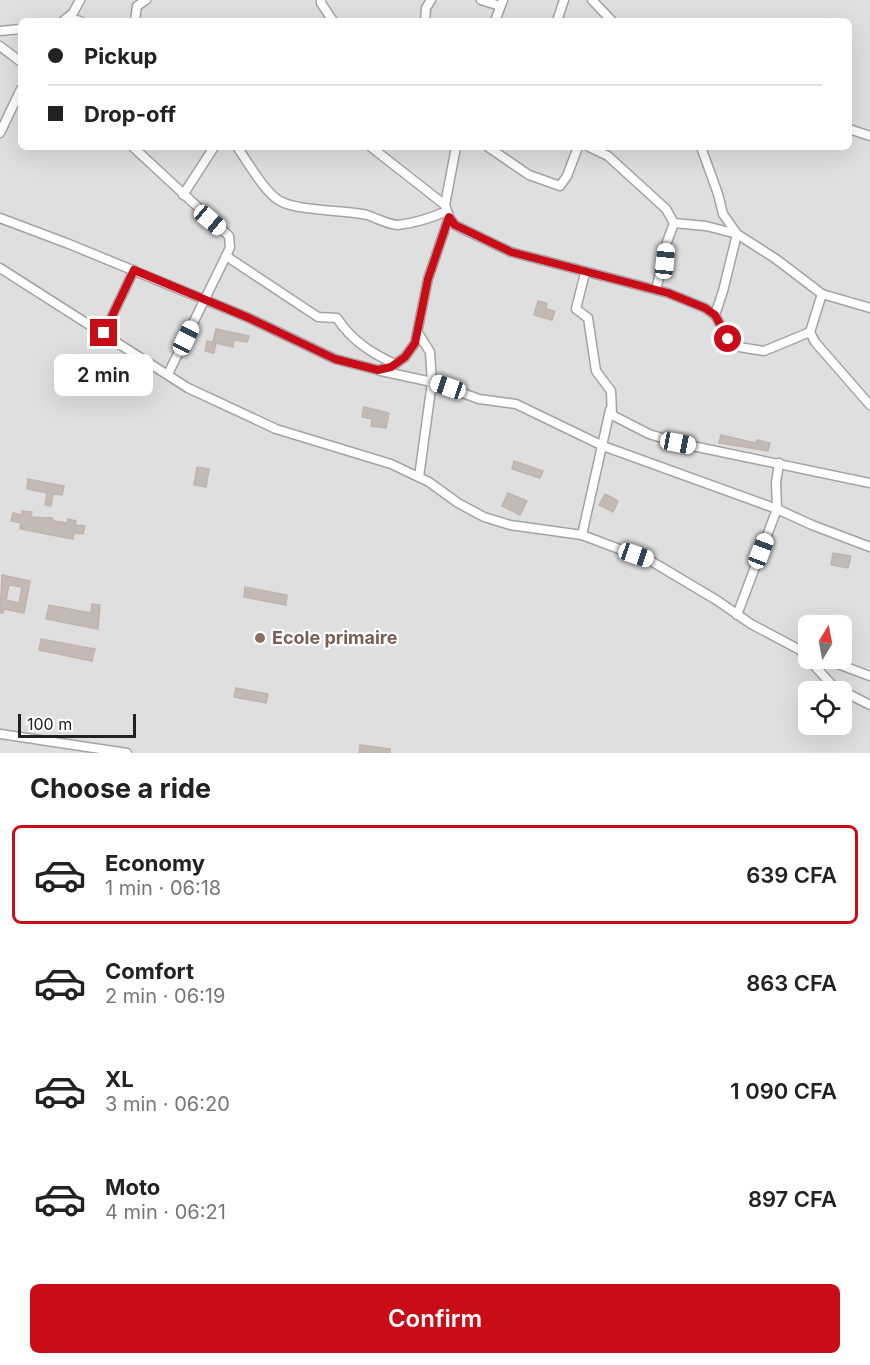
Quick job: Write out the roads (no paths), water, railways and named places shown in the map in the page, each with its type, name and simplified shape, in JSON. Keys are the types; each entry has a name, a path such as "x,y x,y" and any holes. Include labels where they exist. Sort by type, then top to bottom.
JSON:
{"street":[{"path":"66,18 73,13 80,0"},
{"path":"135,18 137,6 146,0"},
{"path":"321,0 331,18"},
{"path":"424,18 426,8 431,0"},
{"path":"481,0 502,3 496,18"},
{"path":"558,18 564,0"},
{"path":"592,0 609,18"},
{"path":"0,31 18,29"},
{"path":"0,46 18,60"},
{"path":"0,132 18,95"},
{"path":"852,130 870,136"},
{"path":"139,150 183,195 229,236 230,247 168,374"},
{"path":"183,195 212,150"},
{"path":"239,150 272,194 280,202 296,207 339,210 370,216 395,225 424,221 447,211"},
{"path":"375,150 447,211 455,225 511,252 656,290 705,308 715,315 728,339 739,347 764,351 810,332"},
{"path":"378,370 395,364 410,350 418,333 428,279 447,211 456,150"},
{"path":"492,150 529,175 560,186 567,176 577,150"},
{"path":"596,150 608,156 666,209 674,223 667,242 665,261 656,290"},
{"path":"702,150 723,214 737,234 715,315"},
{"path":"0,218 249,318 335,359 432,382 479,399 516,405 603,446 777,509 870,547"},
{"path":"674,223 706,226 737,234 776,259 822,294 870,309"},
{"path":"226,256 318,317 337,318 355,340 395,364"},
{"path":"0,268 188,388 276,429 391,464 419,477 484,517 510,525 582,535 651,561 737,615 798,649"},
{"path":"104,333 134,270"},
{"path":"582,535 603,446 611,391 596,371 588,318 576,309 585,273"},
{"path":"822,294 810,332 815,342 870,405"},
{"path":"418,333 430,352 432,382 419,477"},
{"path":"610,410 615,418 649,434 678,443 870,483"},
{"path":"737,615 777,509 776,483 779,463"},
{"path":"818,669 833,686 870,705"},
{"path":"851,669 870,676"},
{"path":"0,734 90,750 127,753"}],"place":[{"name":"Ecole primaire","path":"260,638"}]}
